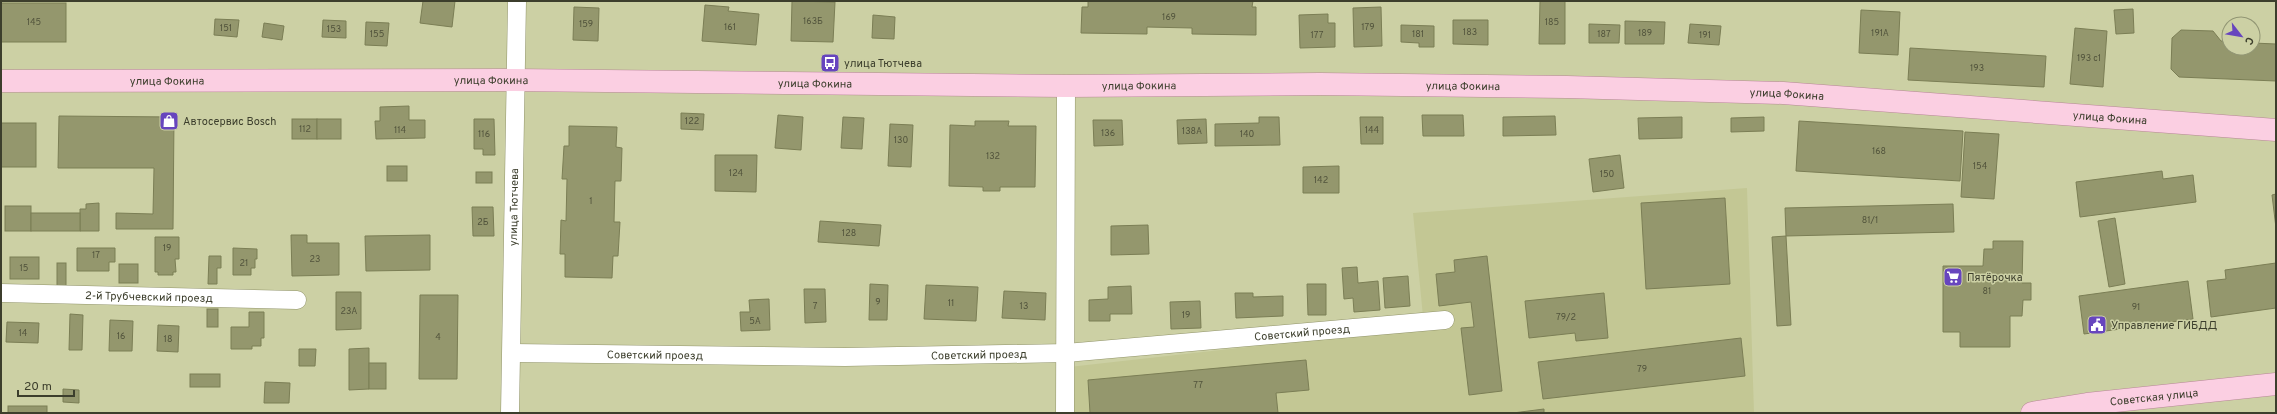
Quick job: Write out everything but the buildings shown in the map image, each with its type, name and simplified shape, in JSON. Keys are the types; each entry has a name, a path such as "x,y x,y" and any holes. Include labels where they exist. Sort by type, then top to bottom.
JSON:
{"main road":[{"name":"улица Фокина","path":"1,81 514,80 1066,86 1320,84 1783,92 2276,130"},
{"name":"Советская улица","path":"2032,413 2088,409 2276,384"}],"street":[{"name":"улица Тютчева","path":"510,413 512,353 514,80 517,1"},
{"path":"1065,413 1066,86"},
{"name":"2-й Трубчевский проезд","path":"1,293 297,300"},
{"name":"Советский проезд","path":"512,353 845,357 1066,352 1445,320"}],"shaded area":[{"path":"1747,188 1754,413 1071,413 1069,367 1424,327 1413,213"}],"place":[{"name":"улица Тютчева","path":"830,63"},
{"name":"Автосервис Bosch","path":"169,121"},
{"name":"Пятёрочка","path":"1953,277"},
{"name":"Управление ГИБДД","path":"2097,325"}]}
